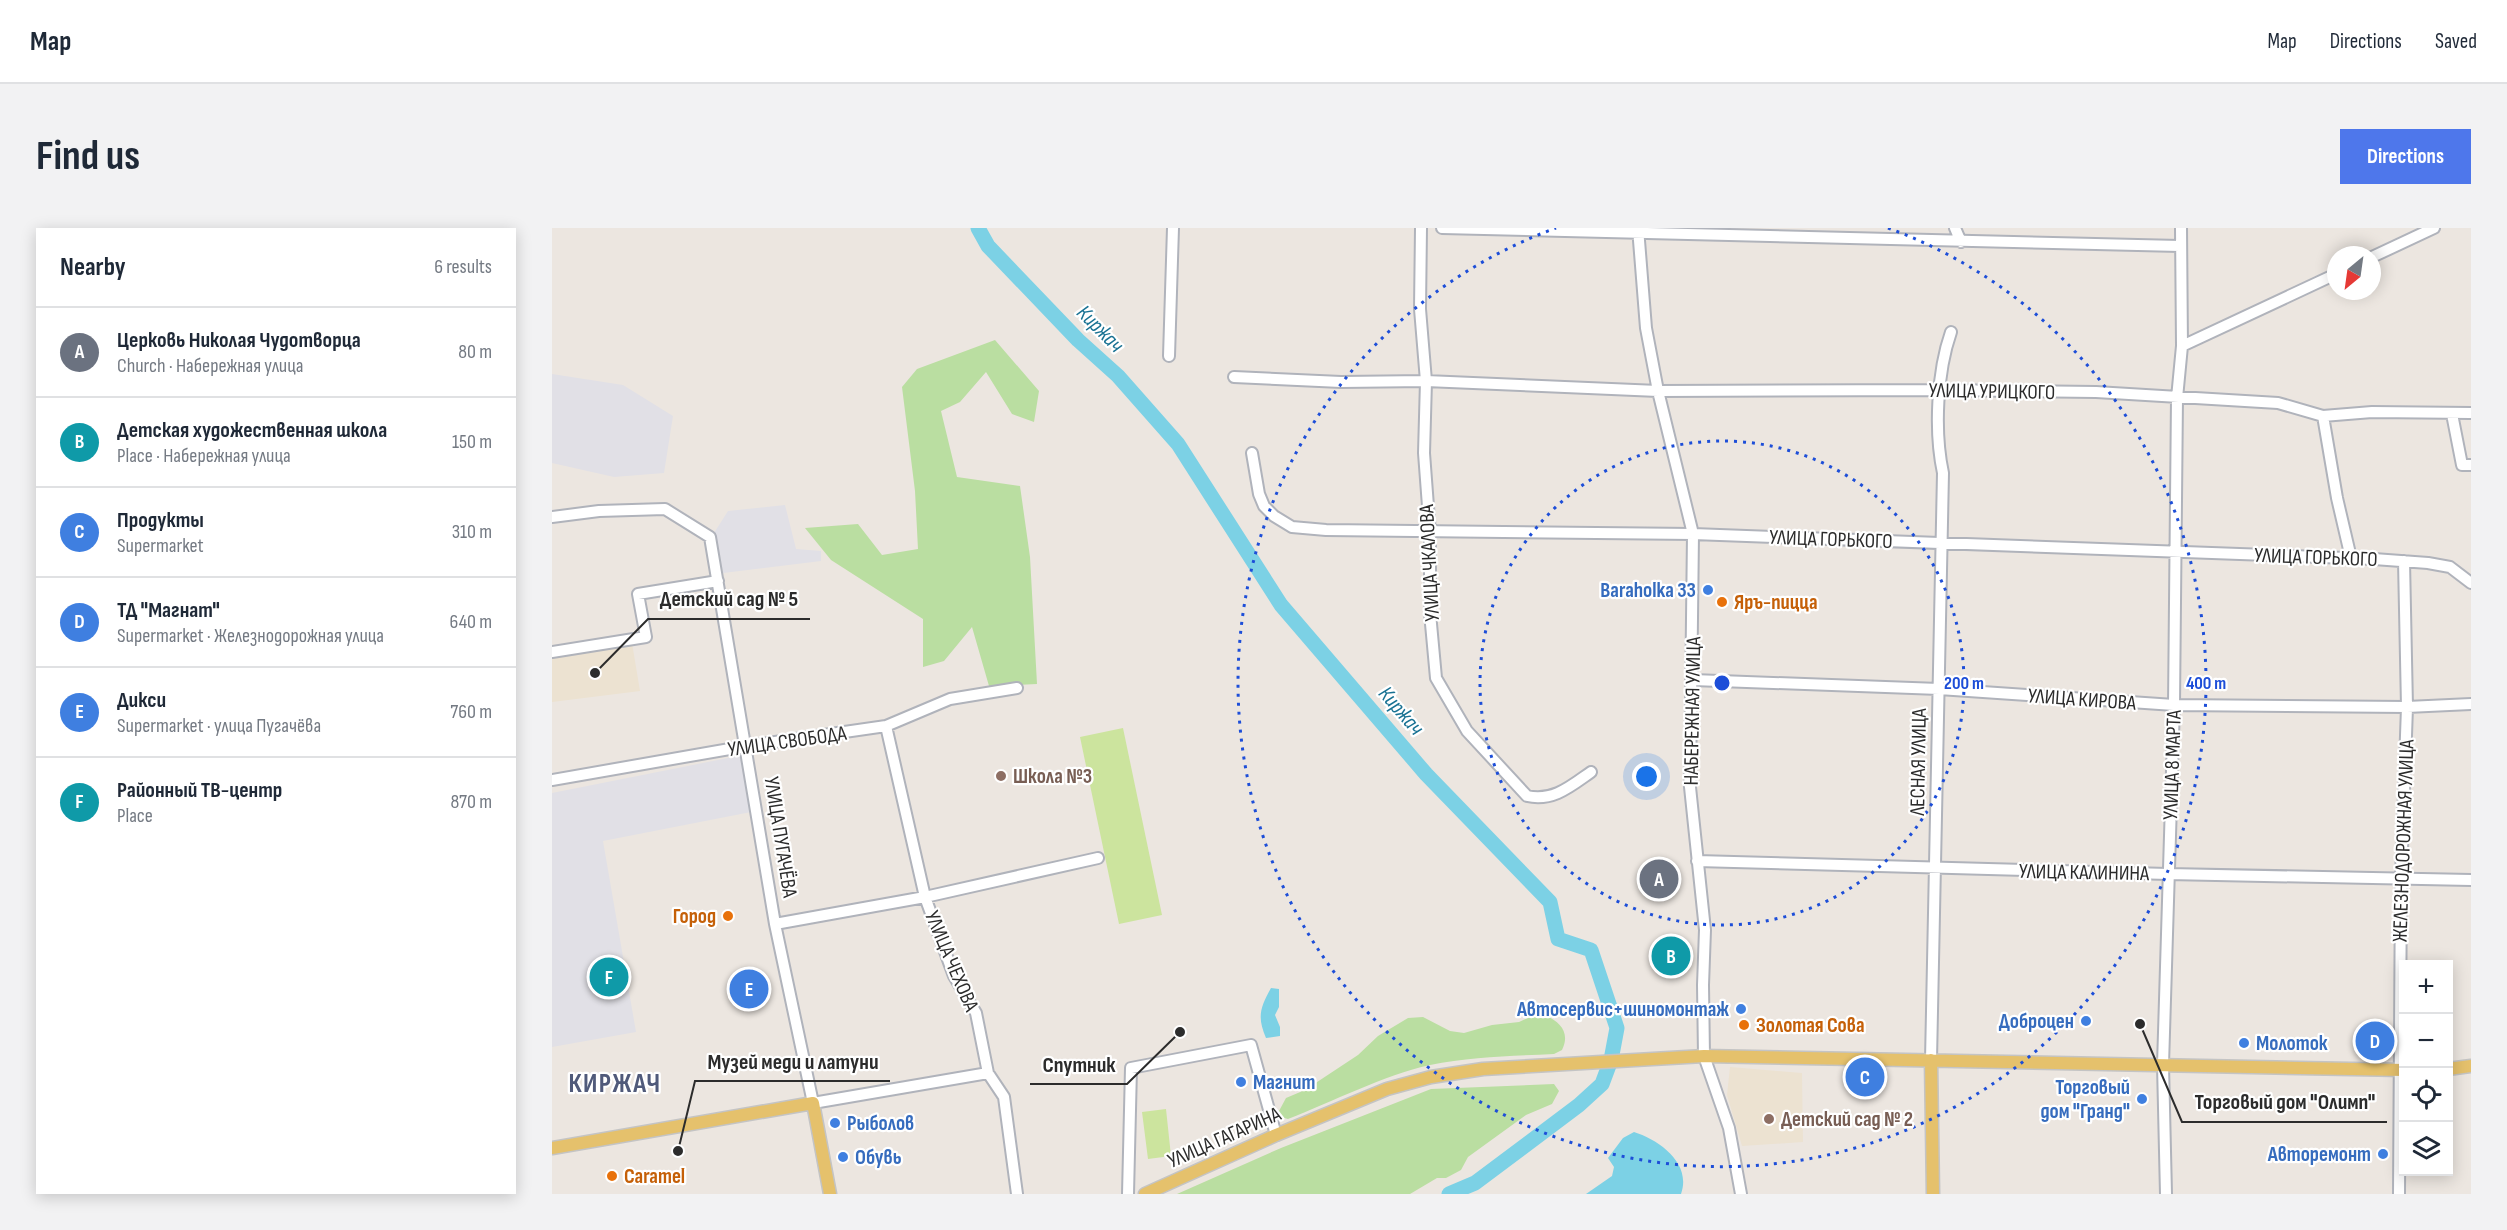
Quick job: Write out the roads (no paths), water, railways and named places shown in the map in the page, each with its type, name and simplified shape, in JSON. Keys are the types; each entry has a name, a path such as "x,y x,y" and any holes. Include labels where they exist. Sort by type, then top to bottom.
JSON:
{"main road":[{"name":"УЛИЦА ГАГАРИНА","path":"1145,1194 1276,1135 1387,1089 1431,1077 1483,1069 1704,1056 2399,1070"},
{"name":"ЛЕСНАЯ УЛИЦА","path":"1931,1060 1933,1194"},
{"path":"2453,1068 2471,1066"},
{"path":"552,1148 813,1103"},
{"name":"УЛИЦА ПУГАЧЁВА","path":"813,1103 830,1194"}],"street":[{"path":"1169,356 1173,228"},
{"name":"УЛИЦА ЧКАЛОВА","path":"1421,228 1420,309 1426,381 1424,453 1430,533 1430,613 1436,678 1467,731 1527,796 1548,797 1562,792 1591,772"},
{"path":"1442,228 1638,230 1961,242 2064,242 2180,246"},
{"path":"1955,228 1961,242"},
{"name":"УЛИЦА 8 МАРТА","path":"2166,1194 2163,1065 2174,705 2177,398 2182,346 2181,228"},
{"path":"2381,253 2434,228"},
{"name":"НАБЕРЕЖНАЯ УЛИЦА","path":"1638,230 1646,327 1658,391 1693,534 1693,680 1689,787 1705,930 1704,1056 1729,1128 1741,1194"},
{"path":"2182,346 2327,278"},
{"name":"ЛЕСНАЯ УЛИЦА","path":"1931,1060 1943,472 1938,452 1944,352 1951,332"},
{"name":"УЛИЦА УРИЦКОГО","path":"1234,377 1341,382 1426,381 1658,391 2096,392 2278,403 2323,416"},
{"path":"2351,558 2337,498 2323,416 2372,412 2471,413"},
{"path":"2452,414 2462,465 2471,465"},
{"name":"УЛИЦА ГОРЬКОГО","path":"1251,453 1259,494 1264,506 1274,516 1292,527 1430,533 1693,534 2351,558 2404,561 2450,567 2471,583"},
{"name":"УЛИЦА ПУГАЧЁВА","path":"552,517 599,511 665,508 710,537 747,746 775,924 813,1103"},
{"name":"ЖЕЛЕЗНОДОРОЖНАЯ УЛИЦА","path":"2401,1068 2401,878 2407,707 2404,561"},
{"name":"УЛИЦА ГОРЬКОГО","path":"2457,571 2471,568"},
{"path":"552,652 646,637 638,594 718,581"},
{"name":"УЛИЦА КИРОВА","path":"1693,680 1939,689 2174,705 2407,707 2471,704"},
{"name":"УЛИЦА СВОБОДА","path":"552,780 747,746 886,726 950,699 1017,688"},
{"name":"УЛИЦА ЧЕХОВА","path":"886,726 925,897 954,976 976,1013 988,1073 1005,1097 1017,1194"},
{"path":"775,924 925,897 1098,858"},
{"name":"УЛИЦА КАЛИНИНА","path":"1697,861 1935,869 2471,880"},
{"path":"1128,1194 1131,1068 1251,1045 1276,1135"},
{"path":"813,1103 988,1073"},
{"name":"ЖЕЛЕЗНОДОРОЖНАЯ УЛИЦА","path":"2399,1194 2400,1122"}],"water":[{"path":"1271,988 1279,989 1279,1007 1275,1015 1280,1027 1280,1036 1266,1038 1261,1024 1261,1013"},
{"path":"1634,1132 1663,1147 1678,1163 1682,1172 1681,1194 1586,1194 1612,1176 1614,1167 1608,1158 1623,1138"}],"waterway":[{"name":"Киржач","path":"978,228 988,246 1078,340 1118,376 1178,444 1281,605 1426,774 1550,902 1558,939 1591,950 1617,1028 1611,1060 1602,1084 1579,1105 1475,1183 1449,1194"}],"place":[{"name":"Baraholka 33","path":"1708,590"},
{"name":"Яръ-пицца","path":"1722,602"},
{"name":"Детский сад № 5","path":"595,673"},
{"name":"Школа №3","path":"1001,776"},
{"name":"Церковь Николая Чудотворца","path":"1659,879"},
{"name":"Город","path":"728,916"},
{"name":"Детская художественная школа","path":"1671,956"},
{"name":"Районный ТВ-центр","path":"609,977"},
{"name":"Дикси","path":"749,989"},
{"name":"Автосервис+шиномонтаж","path":"1741,1009"},
{"name":"Доброцен","path":"2086,1021"},
{"name":"Торговый дом \"Олимп\"","path":"2140,1024"},
{"name":"Золотая Сова","path":"1744,1025"},
{"name":"Спутник","path":"1180,1032"},
{"name":"ТД \"Магнат\"","path":"2375,1041"},
{"name":"Молоток","path":"2244,1043"},
{"name":"Продукты","path":"1865,1077"},
{"name":"Магнит","path":"1241,1082"},
{"name":"Торговый дом \"Гранд\"","path":"2142,1099"},
{"name":"Детский сад № 2","path":"1769,1119"},
{"name":"Рыболов","path":"835,1123"},
{"name":"Музей меди и латуни","path":"678,1151"},
{"name":"Авторемонт","path":"2383,1154"},
{"name":"Обувь","path":"843,1157"},
{"name":"Caramel","path":"612,1176"}],"district":[{"name":"КИРЖАЧ","path":"615,1083"}]}
